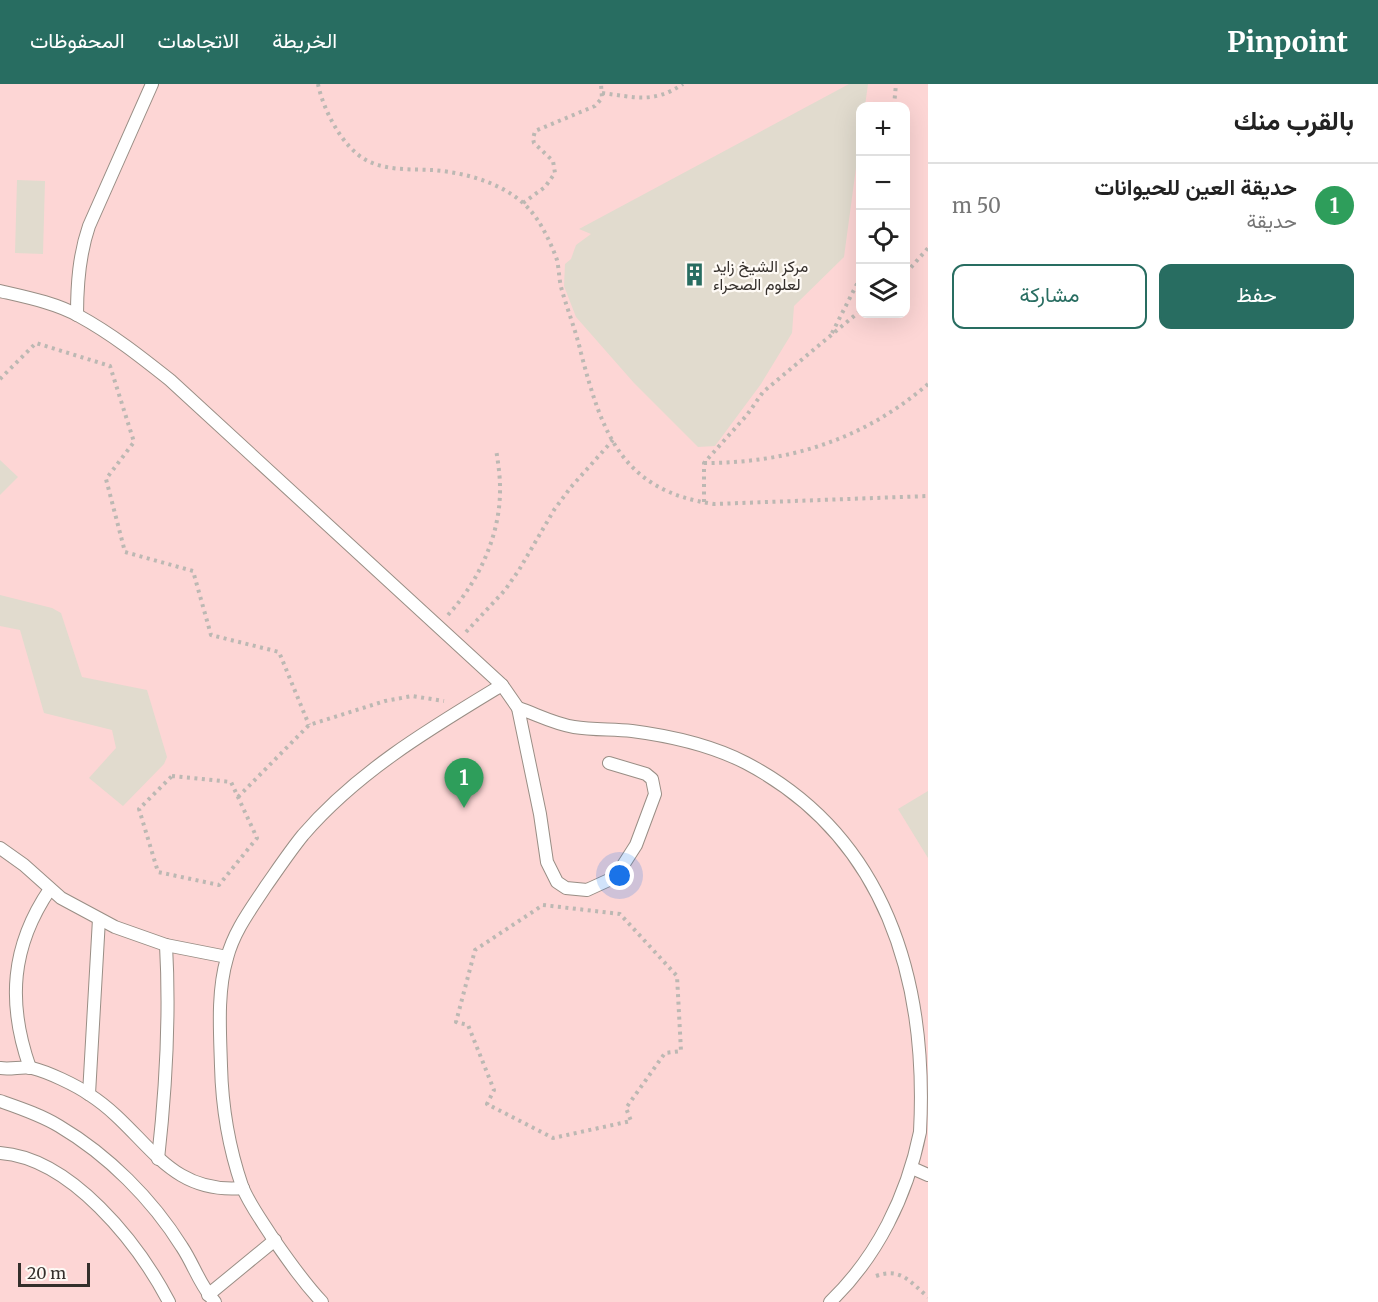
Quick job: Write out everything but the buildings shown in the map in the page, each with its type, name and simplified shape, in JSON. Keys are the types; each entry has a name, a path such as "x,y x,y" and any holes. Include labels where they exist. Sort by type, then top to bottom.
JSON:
{"lane":[{"path":"78,315 81,249 88,226 152,84"},
{"path":"0,291 78,315 133,351 170,380 502,685 518,708 540,814 547,862 557,882 566,888 586,890 611,879 620,870 636,845 655,794 652,779 646,774 609,763"},
{"path":"322,1302 304,1282 243,1188 225,1119 221,1083 220,1011 227,957 248,914 285,860 309,828 330,807 367,774 408,743 502,685"},
{"path":"518,708 573,726 655,734 682,740 713,749 753,767 798,795 844,837 870,870 896,915 909,944 924,1011 928,1045 924,1113 912,1168 894,1211 878,1241 852,1278 830,1302"},
{"path":"0,848 61,898 115,927 166,945 227,957"},
{"path":"30,1068 19,1031 15,994 16,975 19,957 31,921 50,889"},
{"path":"89,1094 99,919"},
{"path":"158,1159 167,1014 166,945"},
{"path":"0,1068 9,1070 30,1068 89,1094 124,1122 158,1159 179,1176 217,1189 243,1188"},
{"path":"0,1101 58,1125 116,1168 164,1221 183,1248 212,1298 275,1240"},
{"path":"0,1153 35,1161 50,1169 85,1196 106,1215 130,1243 169,1302"},
{"path":"912,1168 928,1175"}],"path":[{"path":"318,84 334,124 343,137 365,159 384,166 433,170 473,177 492,184 523,203 536,217 556,260 590,387 602,421 625,459 652,485 681,498 704,502 752,504 928,496"},
{"path":"523,203 548,184 555,173 553,161 534,143 535,131 595,106 602,98 601,84"},
{"path":"602,93 648,98 664,94 683,84"},
{"path":"894,102 896,84"},
{"path":"910,268 928,248"},
{"path":"830,336 856,287"},
{"path":"704,502 704,463 747,415 763,392 856,315"},
{"path":"0,379 36,343 110,366 134,442 106,479 125,552 193,571 212,635 279,652 309,725"},
{"path":"704,463 756,461 838,440 883,419 904,405 928,384"},
{"path":"454,642 488,610 505,590 554,510 571,487 613,440"},
{"path":"438,626 464,598 483,564 496,527 500,488 496,449"},
{"path":"238,797 309,725 385,701 412,696 434,698 465,707"},
{"path":"172,776 231,782 238,797 257,838 219,885 158,872 139,809 172,776"},
{"path":"543,904 620,914 677,976 681,1051 665,1053 626,1108 631,1121 553,1138 487,1104 494,1090 468,1025 456,1022 475,950 543,904"},
{"path":"852,1278 867,1279 887,1271 894,1272 928,1297"}],"shaded area":[{"path":"0,84 928,84 928,1302 0,1302"}],"place":[{"name":"مركز الشيخ زايد لعلوم الصحراء","path":"695,275"},
{"name":"حديقة العين للحيوانات","path":"464,808"}]}
